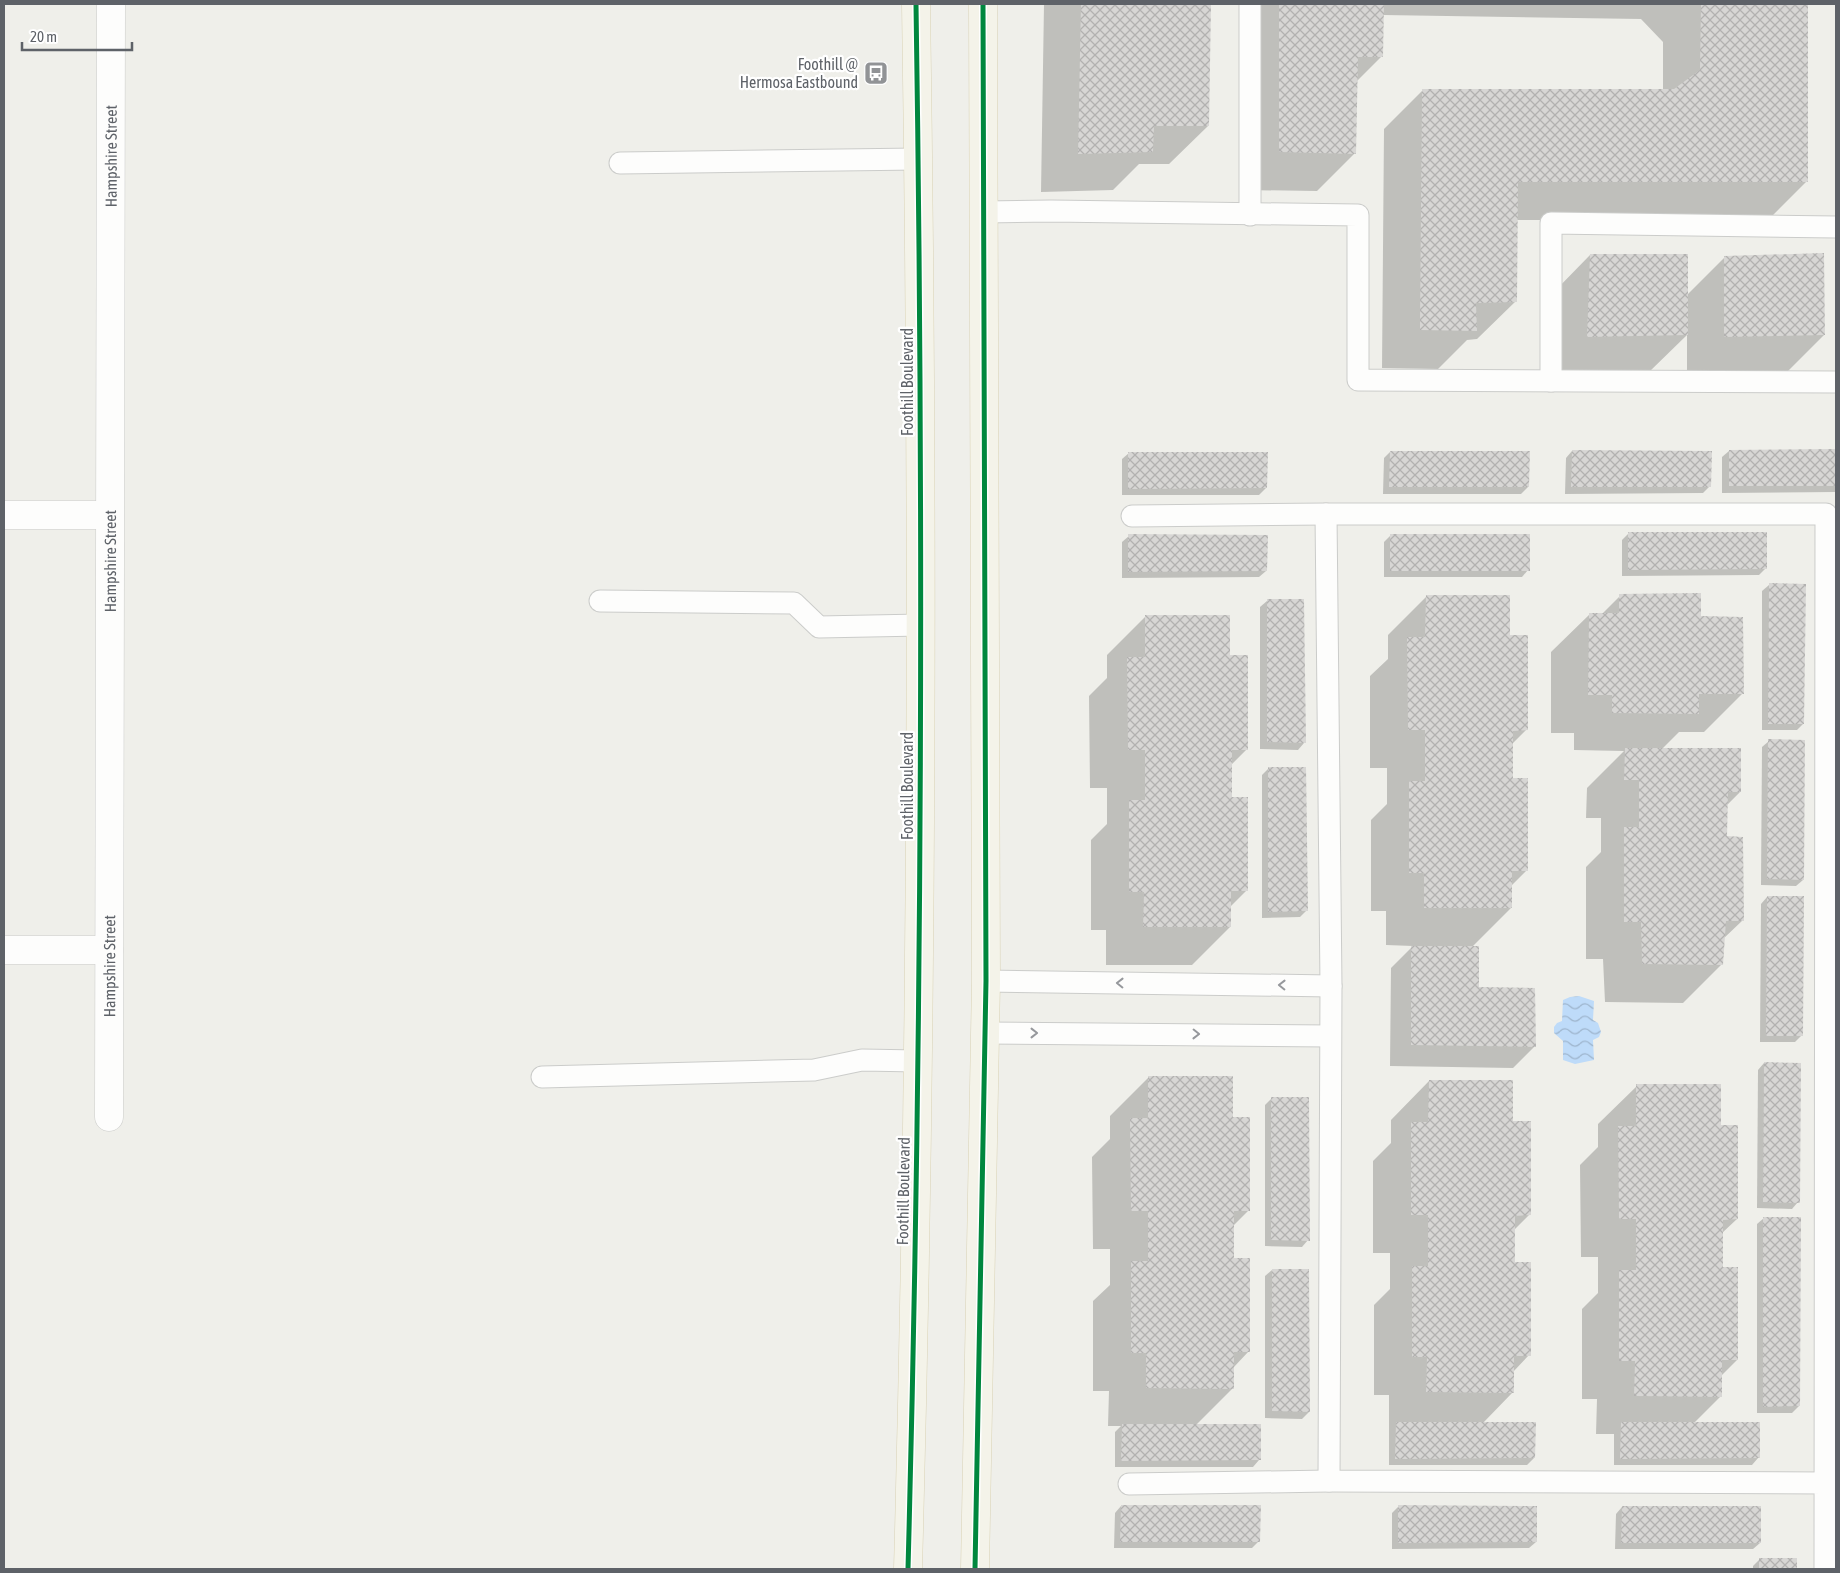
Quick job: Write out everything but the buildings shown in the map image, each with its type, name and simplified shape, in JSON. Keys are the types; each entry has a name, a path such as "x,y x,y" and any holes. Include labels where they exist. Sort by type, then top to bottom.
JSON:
{"main road":[{"name":"Foothill Boulevard","path":"908,1569 918,1060 921,625 916,4"},
{"path":"975,1569 986,981 983,4"}],"street":[{"name":"Hampshire Street","path":"109,1117 111,4"},
{"path":"4,516 109,515"},
{"path":"4,950 109,950"}],"lane":[{"path":"1250,4 1250,215"},
{"path":"620,163 918,159"},
{"path":"984,212 1050,211 1358,215 1358,380 1836,382"},
{"path":"1551,381 1551,223 1836,227"},
{"path":"1326,514 1331,986 1329,1481"},
{"path":"1132,516 1831,514 1831,1190 1824,1483 1824,1569"},
{"path":"600,601 794,602 819,627 921,625"},
{"path":"986,981 1331,986"},
{"path":"985,1033 1330,1036"},
{"path":"542,1077 814,1070 862,1060 918,1060"},
{"path":"1129,1484 1329,1481 1824,1483"}],"water":[{"path":"1579,996 1594,1001 1593,1020 1598,1023 1601,1032 1599,1037 1593,1040 1594,1060 1575,1064 1563,1060 1563,1041 1554,1033 1554,1027 1562,1021 1563,1000"}],"cycle path":[{"path":"908,1569 919,983 921,591 916,4"},
{"path":"975,1569 986,981 983,4"}],"place":[{"name":"Foothill @ Hermosa Eastbound","path":"876,73"}]}
